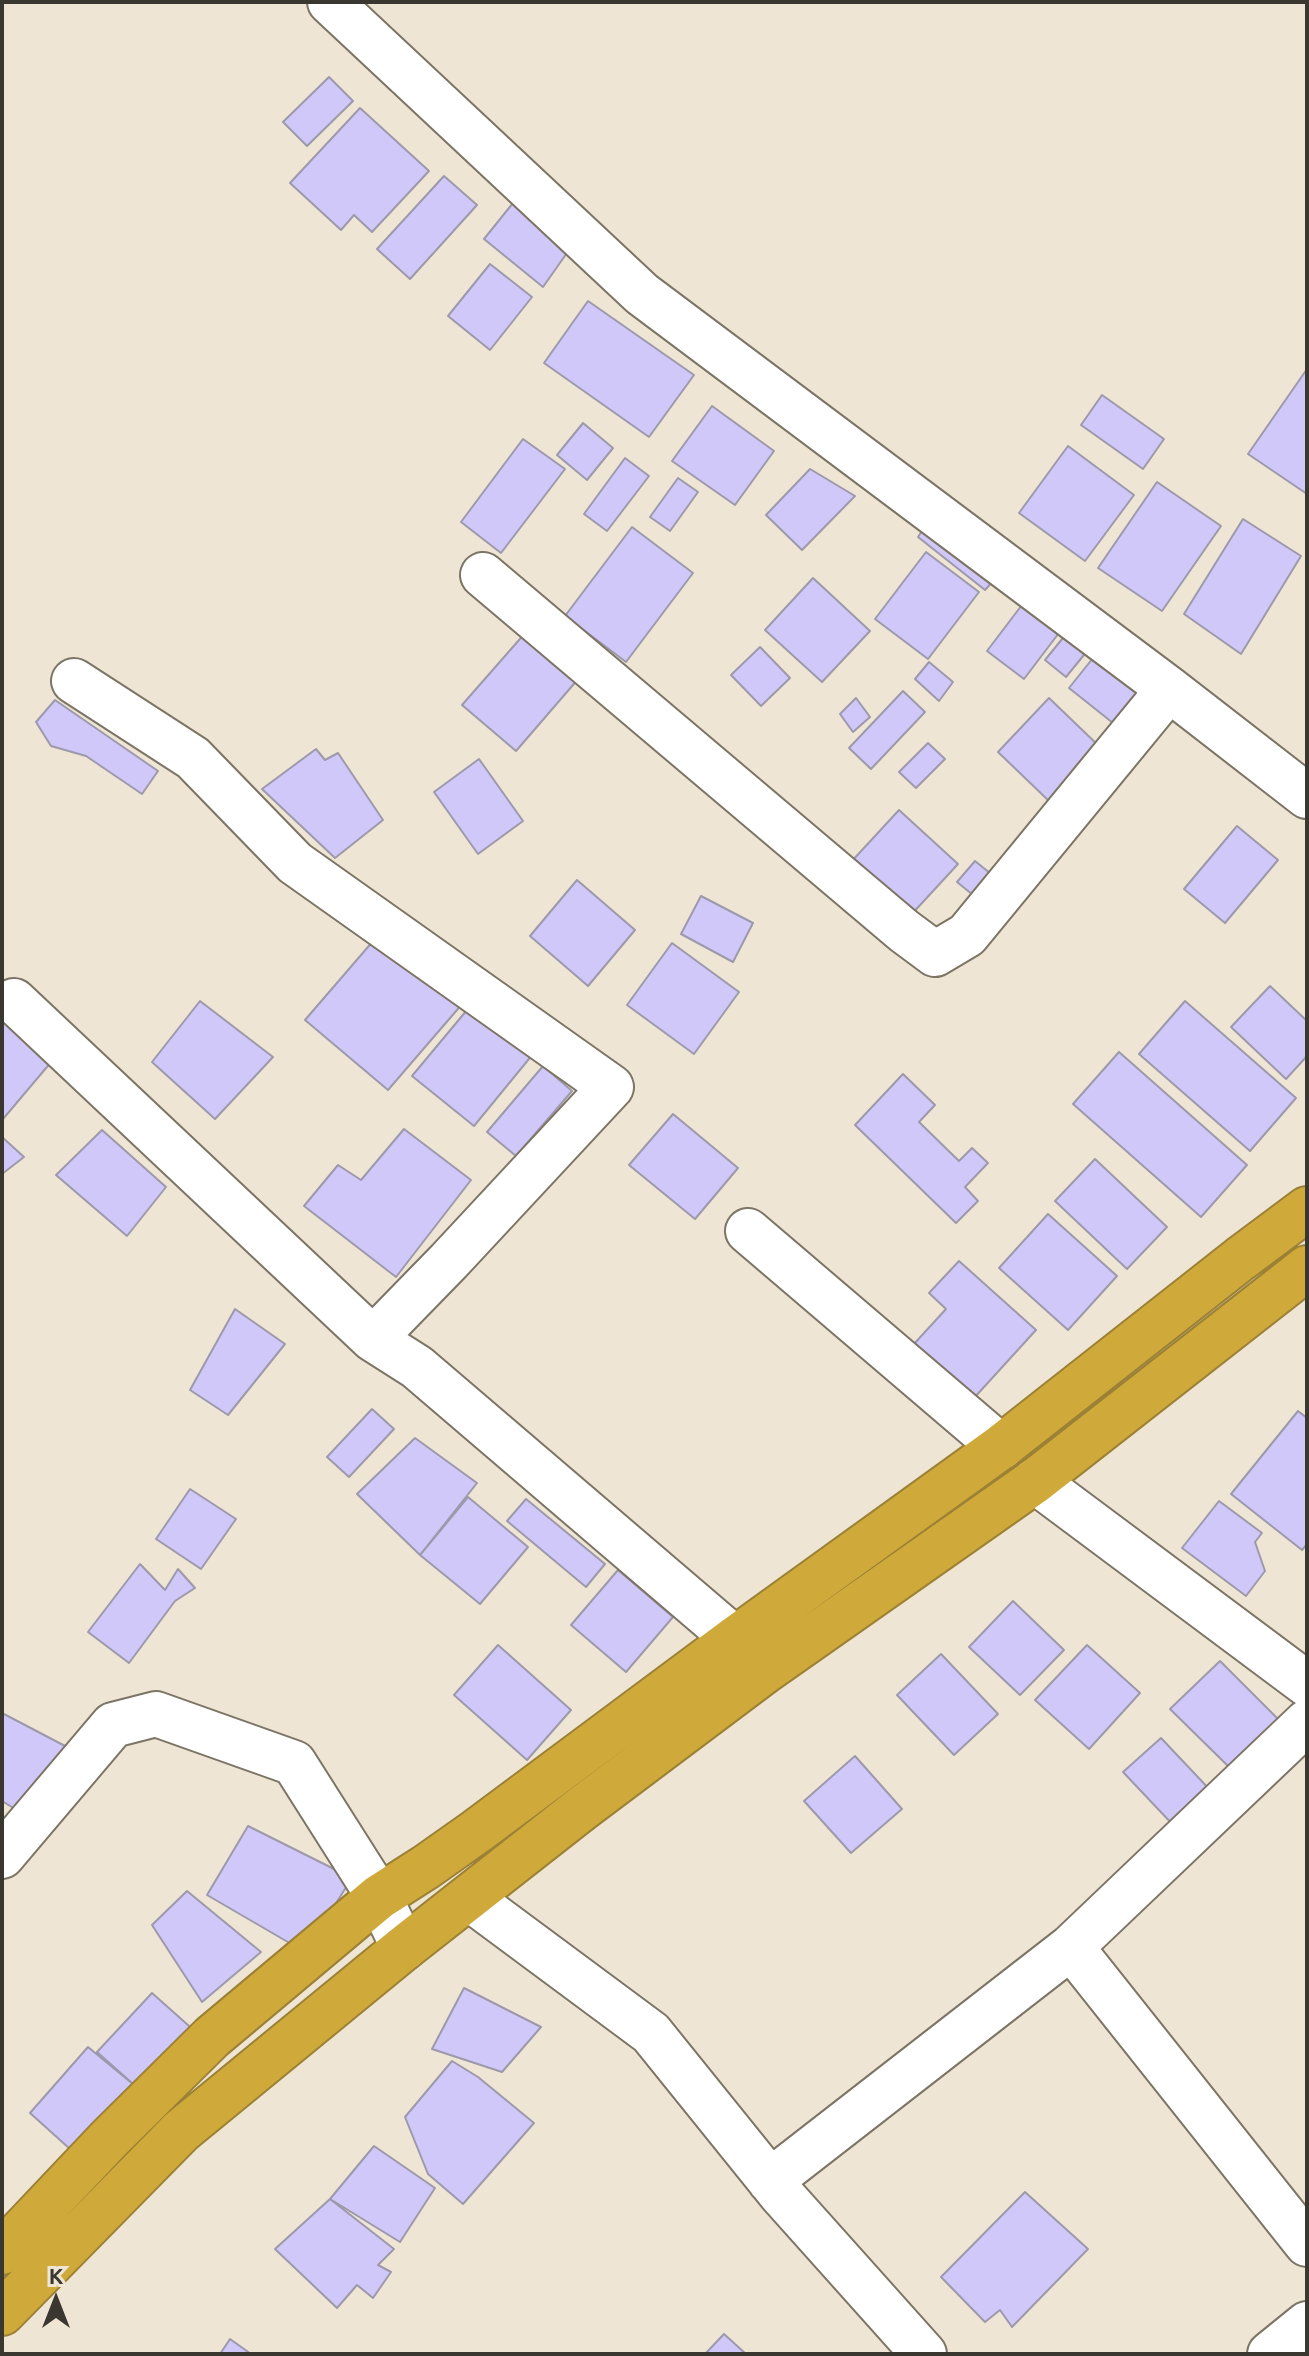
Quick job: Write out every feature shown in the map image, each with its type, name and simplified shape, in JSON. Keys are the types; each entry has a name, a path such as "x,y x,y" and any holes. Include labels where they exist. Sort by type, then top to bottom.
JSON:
{"highway":[{"path":"2,2252 212,2037 379,1897 477,1831 1001,1447 1307,1209"},
{"path":"2,2313 181,2131 404,1948 581,1809 766,1670 1035,1481 1307,1268"}],"street":[{"path":"330,2 642,294 1307,796"},
{"path":"483,575 935,954 967,935 1169,689"},
{"path":"74,681 193,758 295,863 611,1087 373,1339"},
{"path":"14,1001 373,1339 417,1367 735,1639 766,1670"},
{"path":"748,1231 1001,1447"},
{"path":"1035,1481 1307,1684"},
{"path":"2,1856 113,1725 156,1714 294,1763 379,1897 404,1948"},
{"path":"770,2181 1071,1947 1307,1722"},
{"path":"469,1898 651,2033 770,2181 924,2354"},
{"path":"1071,1947 1307,2244"},
{"path":"1270,2354 1307,2324"}],"building":[{"path":"329,77 353,101 307,146 283,122"},
{"path":"360,108 429,171 372,232 354,215 341,230 290,183"},
{"path":"444,176 477,205 410,279 377,249"},
{"path":"513,203 569,250 543,287 484,239"},
{"path":"490,264 532,297 490,350 448,316"},
{"path":"588,301 694,375 649,437 544,363"},
{"path":"1307,369 1307,494 1248,454"},
{"path":"1102,395 1164,439 1143,469 1081,425"},
{"path":"712,406 774,451 735,505 672,461"},
{"path":"583,423 613,448 587,480 557,455"},
{"path":"523,439 565,469 501,553 461,522"},
{"path":"1068,446 1134,495 1085,561 1019,513"},
{"path":"625,458 649,476 607,531 584,514"},
{"path":"810,469 855,496 802,550 766,515"},
{"path":"678,478 698,492 670,531 650,517"},
{"path":"1157,482 1221,526 1162,611 1098,568"},
{"path":"938,507 1011,561 985,590 918,537"},
{"path":"1243,519 1301,556 1241,654 1184,614"},
{"path":"632,527 693,573 626,662 565,616"},
{"path":"926,552 979,592 928,659 875,619"},
{"path":"813,578 870,631 822,682 765,630"},
{"path":"1031,593 1068,621 1024,679 987,651"},
{"path":"526,632 579,678 516,751 462,705"},
{"path":"1067,633 1088,650 1066,677 1045,660"},
{"path":"760,647 790,678 761,706 731,675"},
{"path":"1093,658 1147,701 1123,731 1069,688"},
{"path":"929,662 953,682 939,701 915,679"},
{"path":"903,691 925,712 871,769 849,748"},
{"path":"856,698 870,717 853,732 840,714"},
{"path":"1049,698 1102,749 1050,802 998,752"},
{"path":"55,700 158,771 142,794 86,756 51,746 36,722"},
{"path":"928,743 945,759 916,788 899,772"},
{"path":"316,749 325,760 338,753 383,820 335,858 262,789"},
{"path":"479,759 523,821 478,854 434,792"},
{"path":"899,810 958,864 910,916 851,862"},
{"path":"1237,826 1278,860 1225,923 1184,889"},
{"path":"975,861 996,878 978,899 957,882"},
{"path":"577,880 635,930 588,986 530,936"},
{"path":"701,896 753,923 733,962 681,934"},
{"path":"380,933 463,1003 388,1090 305,1020"},
{"path":"672,943 739,992 694,1054 627,1005"},
{"path":"1270,986 1307,1021 1307,1056 1286,1079 1231,1027"},
{"path":"200,1001 273,1057 215,1119 152,1062"},
{"path":"1185,1001 1296,1098 1250,1151 1139,1054"},
{"path":"472,1004 533,1054 474,1126 412,1076"},
{"path":"2,1019 52,1061 3,1119 2,1118"},
{"path":"1119,1052 1247,1165 1201,1217 1073,1104"},
{"path":"543,1066 572,1091 516,1156 487,1132"},
{"path":"903,1074 935,1105 919,1122 959,1161 972,1148 988,1163 965,1187 978,1201 956,1223 855,1125"},
{"path":"673,1114 738,1168 695,1219 629,1165"},
{"path":"404,1129 471,1180 396,1277 304,1206 338,1165 361,1180"},
{"path":"102,1130 166,1187 127,1236 56,1175"},
{"path":"2,1137 24,1157 2,1174"},
{"path":"1095,1159 1167,1227 1127,1269 1055,1201"},
{"path":"1048,1214 1117,1276 1068,1330 999,1268"},
{"path":"959,1261 1036,1330 974,1398 914,1344 946,1309 929,1293"},
{"path":"235,1309 285,1344 228,1415 190,1390"},
{"path":"372,1409 394,1429 349,1477 327,1457"},
{"path":"1298,1411 1307,1418 1307,1544 1302,1550 1231,1494"},
{"path":"415,1438 477,1483 420,1555 357,1494"},
{"path":"190,1489 236,1519 201,1569 156,1539"},
{"path":"468,1497 528,1547 480,1604 420,1555"},
{"path":"526,1499 605,1564 586,1587 507,1521"},
{"path":"1219,1501 1262,1533 1255,1542 1265,1571 1246,1596 1182,1548"},
{"path":"140,1564 165,1590 178,1569 195,1588 175,1601 129,1663 88,1632"},
{"path":"618,1570 673,1617 626,1672 571,1625"},
{"path":"1013,1601 1064,1650 1020,1695 969,1647"},
{"path":"498,1645 571,1710 527,1760 454,1695"},
{"path":"1087,1645 1140,1693 1089,1749 1035,1700"},
{"path":"941,1654 998,1714 954,1755 897,1695"},
{"path":"1220,1661 1279,1720 1230,1768 1170,1709"},
{"path":"2,1713 67,1747 15,1809 2,1801"},
{"path":"1161,1738 1212,1792 1175,1827 1123,1772"},
{"path":"855,1756 902,1809 851,1853 804,1801"},
{"path":"248,1826 352,1878 305,1952 207,1895"},
{"path":"187,1891 261,1952 202,2002 152,1925"},
{"path":"464,1988 541,2027 502,2072 432,2049"},
{"path":"152,1993 207,2042 150,2099 97,2052"},
{"path":"88,2047 140,2090 70,2149 30,2113"},
{"path":"452,2061 478,2077 534,2123 463,2204 428,2174 405,2117"},
{"path":"374,2146 435,2188 400,2242 330,2199"},
{"path":"1025,2192 1088,2249 1012,2327 1000,2310 985,2322 941,2277"},
{"path":"330,2199 394,2249 378,2265 391,2272 373,2298 357,2285 337,2308 275,2249"},
{"path":"724,2334 746,2354 705,2354"},
{"path":"230,2339 251,2354 220,2354"}]}
